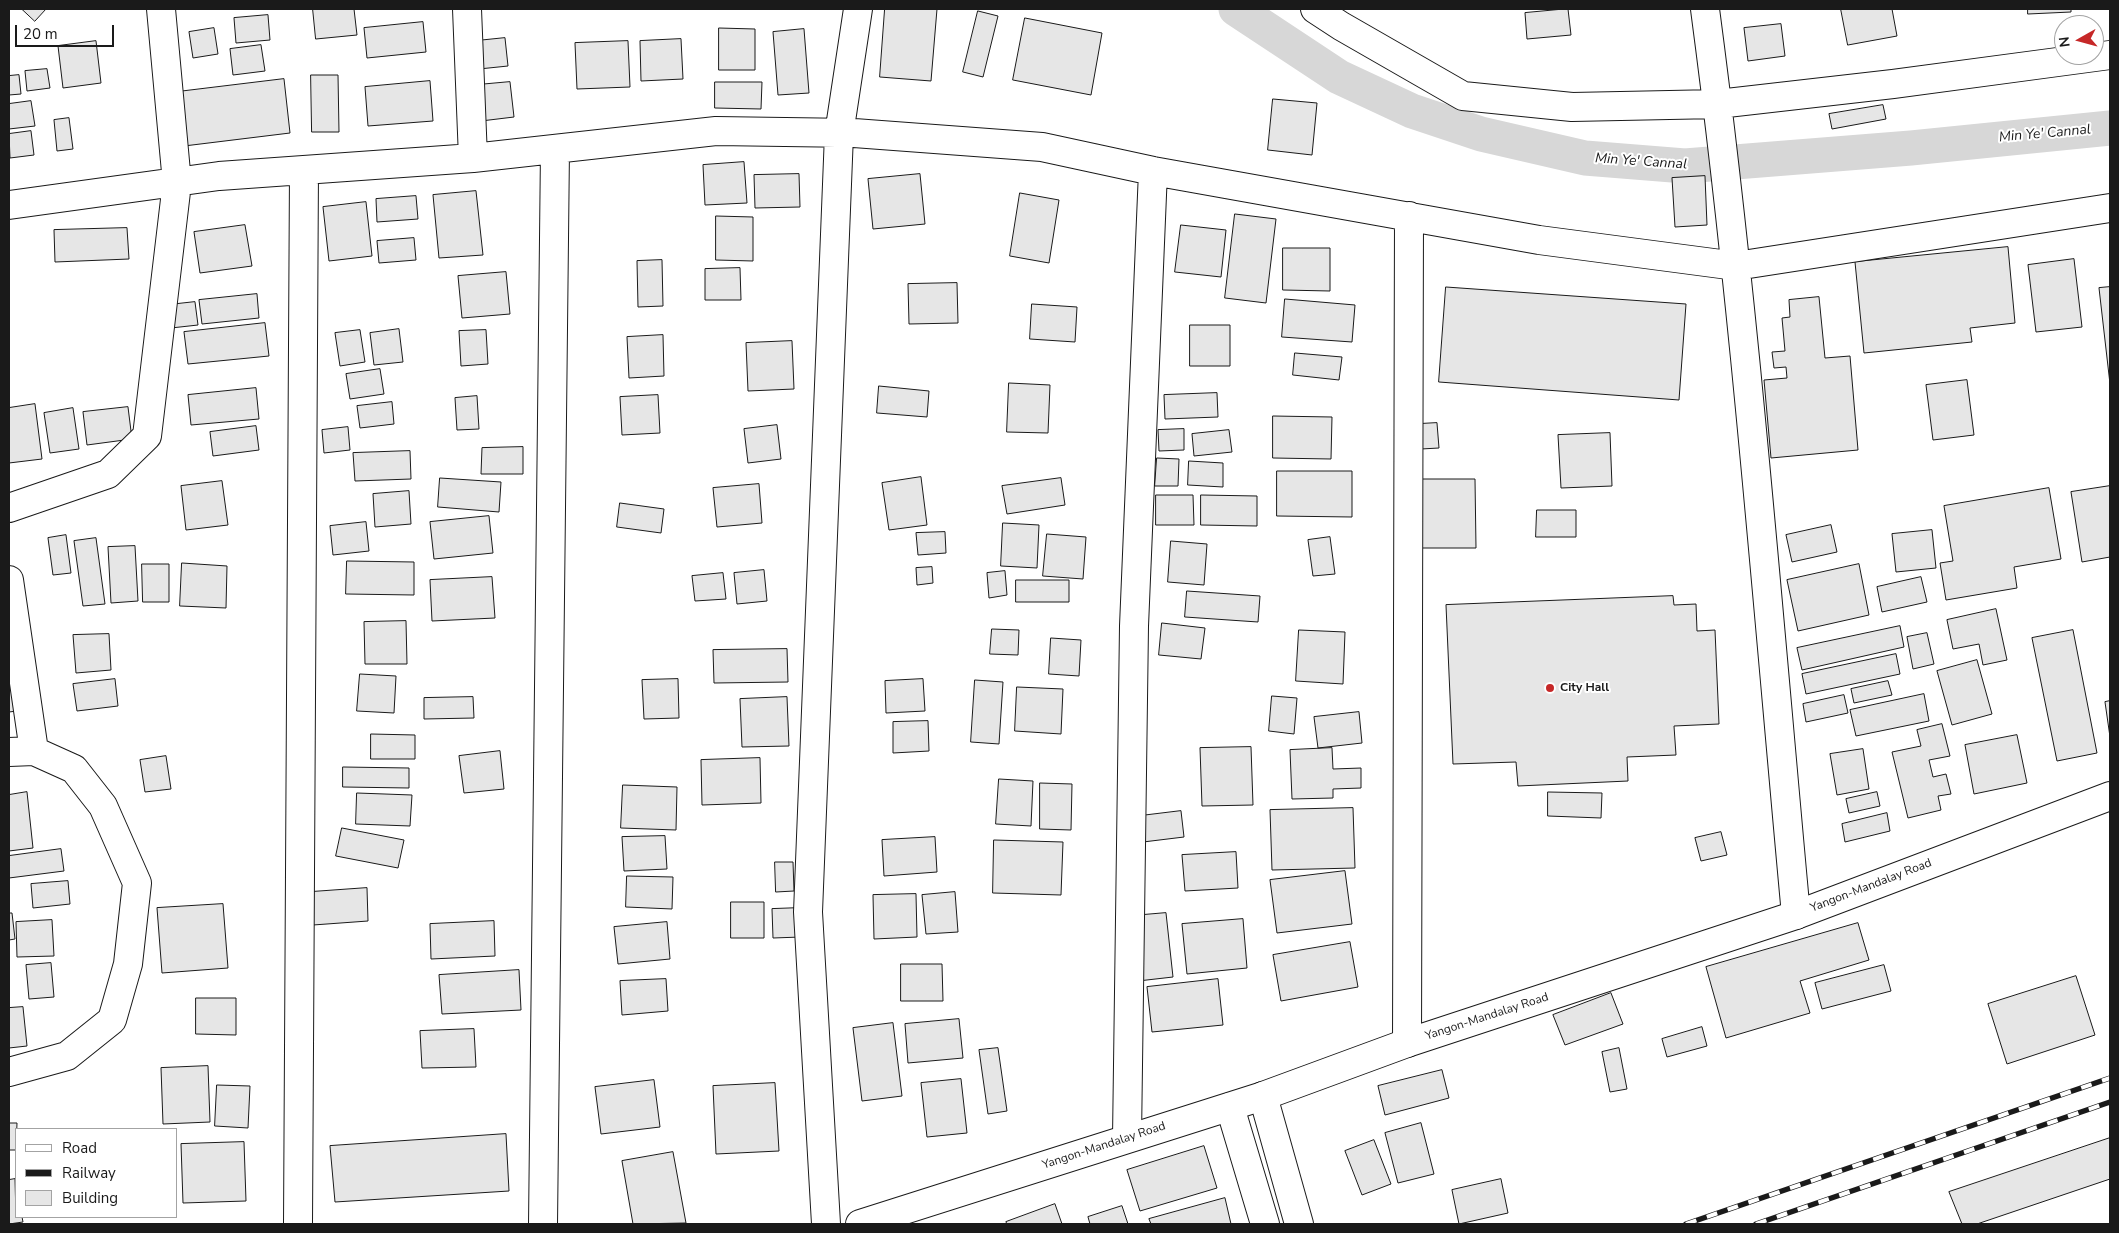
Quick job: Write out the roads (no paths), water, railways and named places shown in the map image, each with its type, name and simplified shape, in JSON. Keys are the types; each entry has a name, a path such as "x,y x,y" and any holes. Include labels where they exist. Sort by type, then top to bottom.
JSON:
{"main road":[{"path":"9,508 108,474 147,436 177,183 161,9"},
{"path":"467,9 473,158"},
{"path":"826,1224 808,912 840,134 858,9"},
{"path":"1315,9 1463,96 1572,107 1718,104 1893,84 2110,55"},
{"path":"1705,9 1724,148 1736,266 1796,915"},
{"path":"9,205 219,176 473,158 716,131 864,134 1042,147 1153,171 1539,240 1736,266 2110,208"},
{"path":"544,1224 554,150"},
{"path":"298,1224 304,170"},
{"path":"1127,1138 1134,626 1153,171"},
{"path":"1407,1043 1409,216"},
{"path":"9,580 21,752 74,769 103,806 138,884 128,964 112,1020 67,1056 9,1072"},
{"name":"Yangon-Mandalay Road","path":"860,1224 1230,1107 1407,1043 1796,915 2110,796"},
{"path":"1263,1096 1299,1224"},
{"path":"1230,1107 1264,1224"}],"waterway":[{"name":"Min Ye' Cannal","path":"1236,9 1339,77 1412,111 1481,134 1585,158 1685,166 1911,148 2110,128"}],"railway":[{"path":"1686,1224 2110,1078"},
{"path":"1756,1224 2110,1102"}],"place":[{"name":"City Hall","path":"1550,688"}]}
